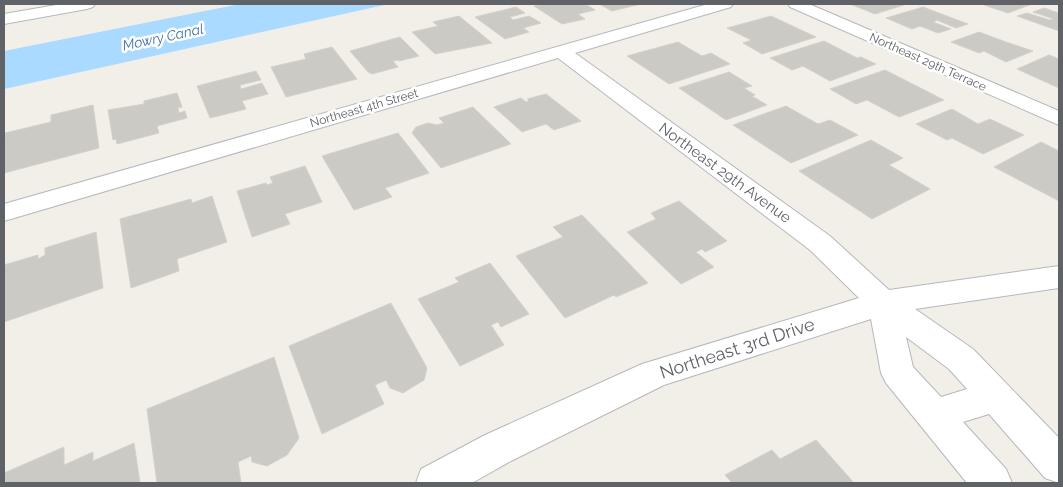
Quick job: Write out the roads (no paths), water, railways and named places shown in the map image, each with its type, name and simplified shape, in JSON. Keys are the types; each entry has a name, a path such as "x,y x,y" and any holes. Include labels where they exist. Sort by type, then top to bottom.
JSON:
{"street":[{"path":"4,19 87,4"},
{"name":"Northeast 4th Street","path":"4,213 725,4"},
{"name":"Northeast 29th Terrace","path":"796,4 1059,119"},
{"name":"Northeast 29th Avenue","path":"560,51 820,243 883,303 961,358 1059,465"},
{"name":"Northeast 3rd Drive","path":"435,483 498,448 654,374 883,303 1059,277"},
{"path":"883,303 898,373 992,483"},
{"path":"934,415 996,396"}],"water":[{"name":"Mowry Canal","path":"240,4 389,4 4,89 4,51"}]}
